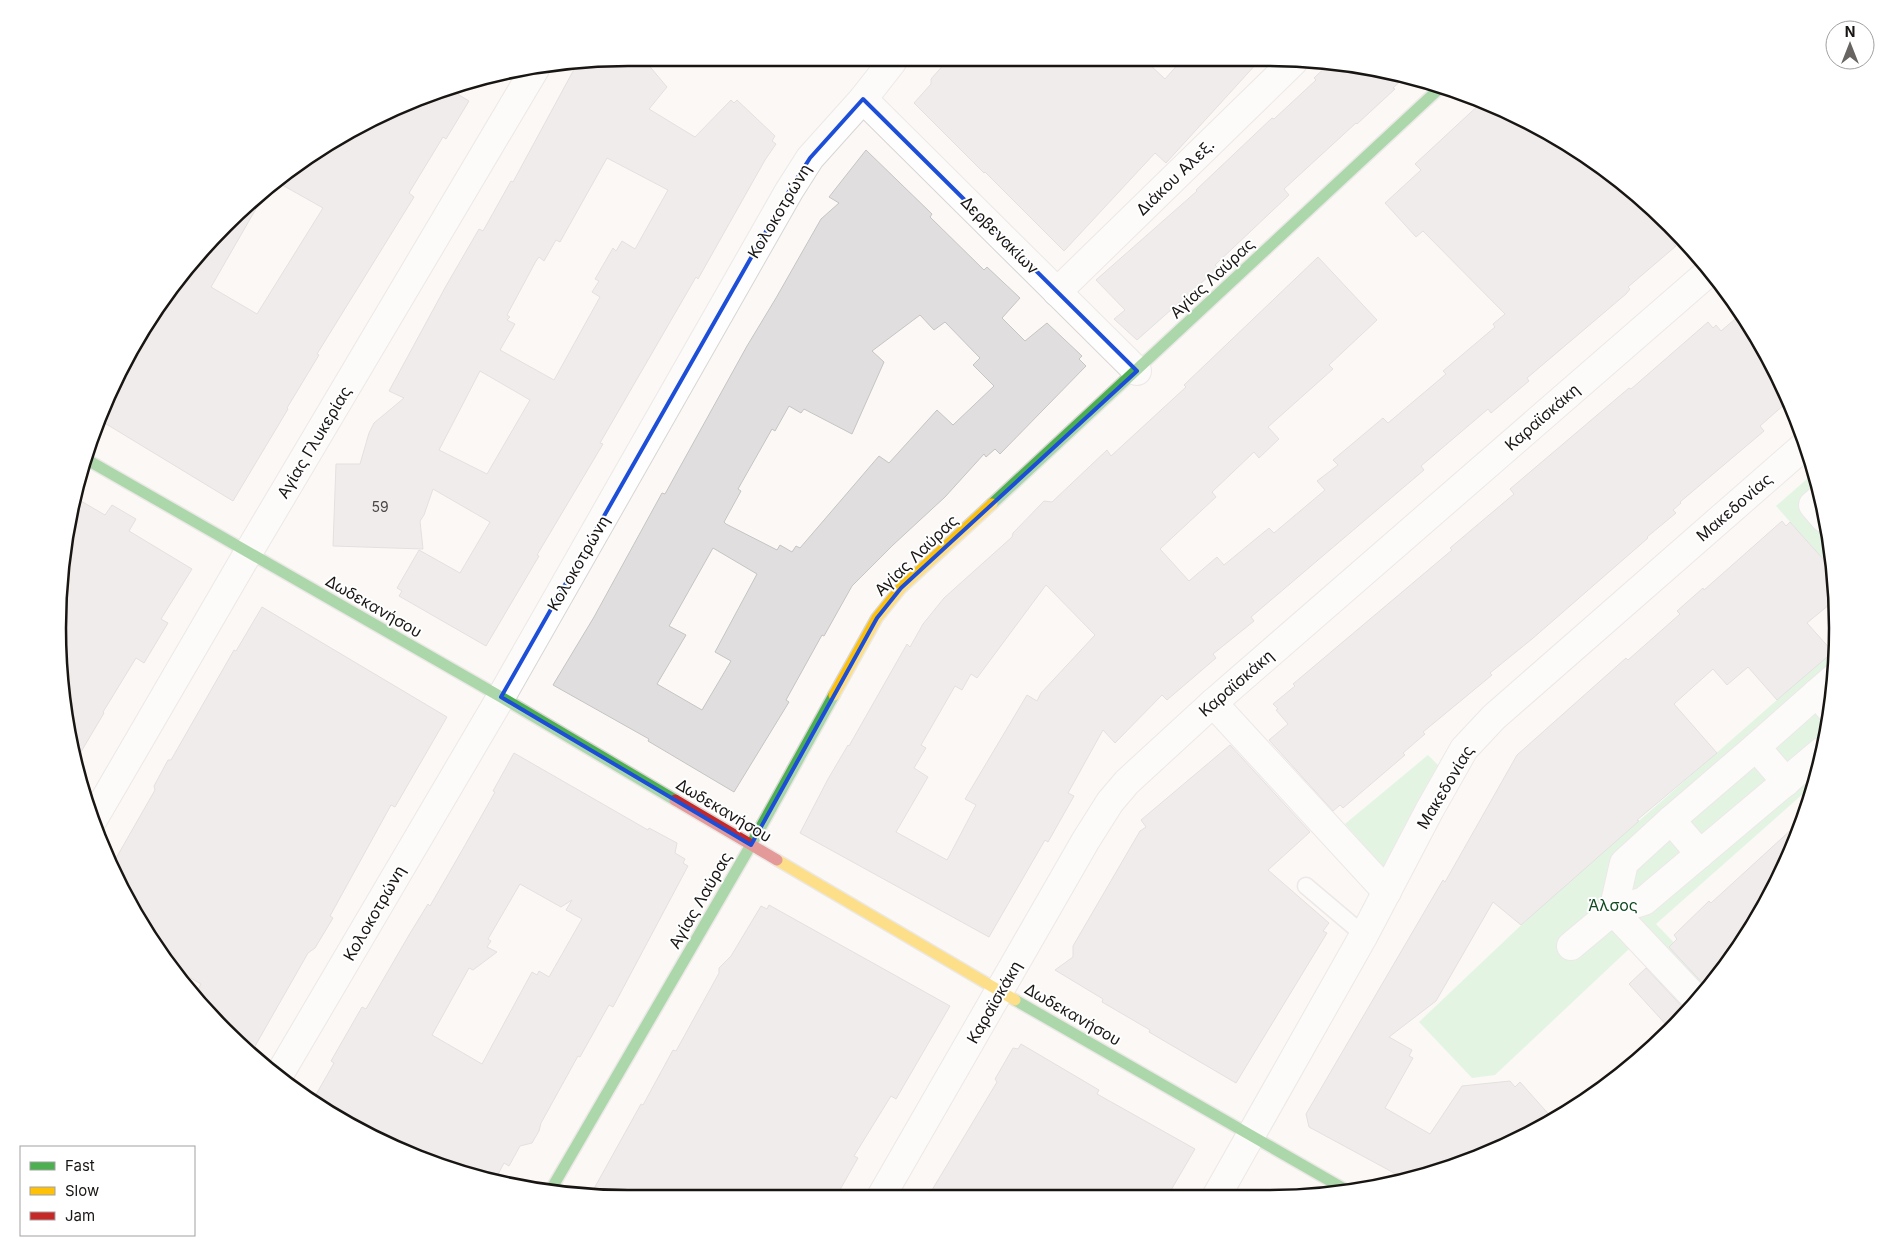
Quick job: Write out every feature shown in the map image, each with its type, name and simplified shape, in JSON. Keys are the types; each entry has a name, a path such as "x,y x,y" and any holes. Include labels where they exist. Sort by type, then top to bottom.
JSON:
{"street":[{"name":"Κολοκοτρώνη","path":"282,1070 501,697 789,192 810,158 864,99 889,66"},
{"name":"Διάκου Αλεξ.","path":"1057,292 1288,67"},
{"name":"Αγίας Γλυκερίας","path":"97,812 531,75"},
{"name":"Αγίας Λαύρας","path":"553,1185 752,845 877,618 901,588 1435,92"},
{"name":"Δερβενακίων","path":"864,99 1137,371"},
{"name":"Καραϊσκάκη","path":"885,1190 1086,840 1110,802 1127,782 1213,703 1704,275"},
{"name":"Μακεδονίας","path":"1220,1190 1364,935 1464,749 1494,717 1800,450"},
{"name":"Δωδεκανήσου","path":"91,462 501,697 1000,991 1338,1185"},
{"path":"1613,911 1624,863 1756,747 1825,696"},
{"path":"1213,703 1387,892"},
{"path":"1756,747 1786,782"},
{"path":"1571,946 1613,911 1644,901 1813,759"},
{"path":"1671,820 1700,854"},
{"path":"1613,911 1692,994"}],"lane":[{"path":"1306,886 1364,935"}],"highlighted area":[{"path":"863,99 1137,371 901,588 877,618 751,845 501,697 789,191 810,158"}],"green space":[{"path":"1808,478 1818,518 1825,561 1776,506"},
{"name":"Άλσος","path":"1828,655 1818,738 1804,793 1656,924 1707,977 1682,1006 1629,949 1495,1075 1472,1078 1419,1022 1535,912"},
{"path":"1428,755 1439,766 1384,868 1345,824"}],"building":[{"path":"649,66 667,87 649,109 695,137 731,100 734,103 737,100 775,136 772,141 776,144 600,443 603,444 486,646 399,596 402,591 397,588 419,550 460,573 490,522 433,489 420,521 423,549 333,546 336,464 360,464 369,433 374,423 404,398 389,391 479,229 483,231 511,181 513,182 574,69","holes":["607,158 668,190 635,249 622,241 616,251 613,248 595,279 599,281 592,292 600,297 554,380 500,350 515,324 507,320 510,317 507,315 536,261 539,257 544,261 556,240 560,242","480,371 530,400 487,474 439,450"]},
{"path":"942,66 1151,66 1165,79 1176,66 1254,66 1166,163 1155,153 1064,251 914,103 931,84 931,79"},
{"path":"1323,69 1399,82 1393,88 1395,89 1284,189 1289,195 1215,265 1218,268 1137,340 1114,319 1125,310 1096,280 1197,191 1272,118 1274,119 1316,80 1314,78"},
{"path":"456,93 469,101 446,139 443,137 409,193 414,197 317,354 319,355 233,501 105,423 124,380 161,316 182,286 231,231 257,207 211,287 257,314 323,208 282,185 347,142 413,109"},
{"path":"1477,107 1515,124 1579,161 1609,182 1637,206 1664,231 1676,246 1628,287 1630,289 1626,294 1527,378 1529,381 1491,413 1488,409 1421,466 1424,470 1251,617 1254,621 1213,654 1216,658 1167,700 1162,695 1115,743 1103,730 1068,793 1074,796 1048,842 1045,840 989,937 800,833 828,779 907,644 910,647 923,624 944,598 1012,537 1013,533 1044,501 1052,502 1107,450 1111,456 1186,387 1184,385 1318,257 1377,320 1329,365 1333,369 1268,427 1279,439 1259,458 1254,452 1212,492 1216,497 1160,549 1189,581 1217,557 1224,565 1269,528 1274,533 1325,490 1317,481 1338,465 1333,460 1383,418 1388,423 1446,374 1443,371 1495,327 1493,324 1505,314 1423,231 1416,237 1385,203 1421,170 1415,164","holes":["1046,585 1095,635 1041,693 1037,701 1027,695 965,799 976,805 947,860 896,832 928,777 914,768 926,748 921,745 955,686 962,690 971,674 977,678"]},
{"path":"866,150 932,214 930,217 984,270 987,267 1020,298 1002,318 1025,341 1047,323 1082,356 1079,359 1086,366 1000,454 995,449 986,457 984,454 945,497 852,586 786,700 789,702 734,792 648,741 649,739 553,685 594,617 662,493 665,494 747,346 821,219 839,203 829,197","holes":["920,315 934,330 945,322 980,358 973,365 994,386 953,425 937,410 889,463 879,456 800,548 796,546 792,552 780,545 777,550 726,524 724,522 741,491 738,489 772,429 775,431 789,406 801,413 804,409 852,434 884,362 872,351","713,548 757,574 715,652 731,661 702,710 657,684 686,635 669,626"]},
{"path":"1736,319 1771,380 1783,406 1760,426 1764,431 1680,502 1673,510 1676,513 1648,538 1490,673 1492,675 1423,732 1425,734 1403,753 1405,755 1343,808 1340,805 1333,811 1269,740 1288,724 1273,704 1295,686 1293,684 1452,550 1450,548 1514,494 1510,489 1629,388 1631,389 1708,322 1713,328 1716,325 1721,331"},
{"path":"81,501 105,515 112,505 136,519 129,531 192,569 161,619 168,623 144,663 136,658 80,753 71,701 67,665 66,628 67,591 71,555"},
{"path":"1782,521 1786,526 1790,522 1825,561 1828,605 1807,623 1828,647 1828,656 1777,700 1748,667 1727,685 1713,669 1674,704 1717,753 1637,820 1639,821 1521,925 1493,902 1436,1001 1389,1037 1412,1050 1409,1056 1413,1058 1385,1108 1430,1134 1462,1086 1510,1081 1515,1087 1520,1082 1548,1114 1482,1147 1448,1160 1397,1174 1309,1127 1306,1114 1443,880 1445,882 1517,755 1626,658 1628,660 1680,614 1677,611 1703,588 1704,590"},
{"path":"262,607 447,717 395,807 391,805 330,916 333,918 315,948 308,953 255,1047 231,1025 198,989 201,984 187,976 182,970 142,909 116,858 155,790 154,786 168,760 171,760 234,650 236,651"},
{"path":"1230,745 1310,832 1268,870 1329,923 1323,931 1327,933 1236,1083 1149,1032 1150,1030 1102,1002 1103,999 1055,970 1073,957 1073,946 1140,831 1146,827 1141,820"},
{"path":"514,753 648,830 649,828 677,843 675,853 685,859 683,863 688,866 613,1007 609,1005 580,1057 578,1056 532,1143 520,1146 509,1166 504,1163 498,1174 447,1160 413,1147 380,1132 316,1095 334,1063 331,1061 362,1007 366,1009 428,904 430,906 495,792 493,791","holes":["520,884 561,907 572,900 566,910 582,919 549,977 539,971 537,975 532,972 482,1064 432,1035 469,968 473,970 497,952 487,947 491,941 488,939"]},
{"path":"1791,830 1771,876 1753,909 1734,940 1702,983 1669,947 1677,939 1674,935 1709,901 1711,903"},
{"path":"769,905 950,1006 896,1099 891,1096 854,1156 858,1158 840,1190 594,1189 673,1050 676,1051 719,973 719,968 731,956 761,906 767,909"},
{"path":"1646,968 1682,1006 1665,1024 1629,984"},
{"path":"1021,1044 1099,1090 1097,1094 1195,1149 1171,1190 932,1190 997,1082 995,1079 1013,1048 1018,1049"}],"traffic: fast":[{"path":"992,504 1435,92"},
{"path":"91,462 501,697 675,800"},
{"path":"554,1185 751,845 834,695"},
{"path":"1015,1000 1338,1185"}],"traffic: slow":[{"path":"834,695 877,618 901,588 992,504"},
{"path":"777,860 1015,1000"}],"traffic: jam":[{"path":"675,800 777,860"}]}
